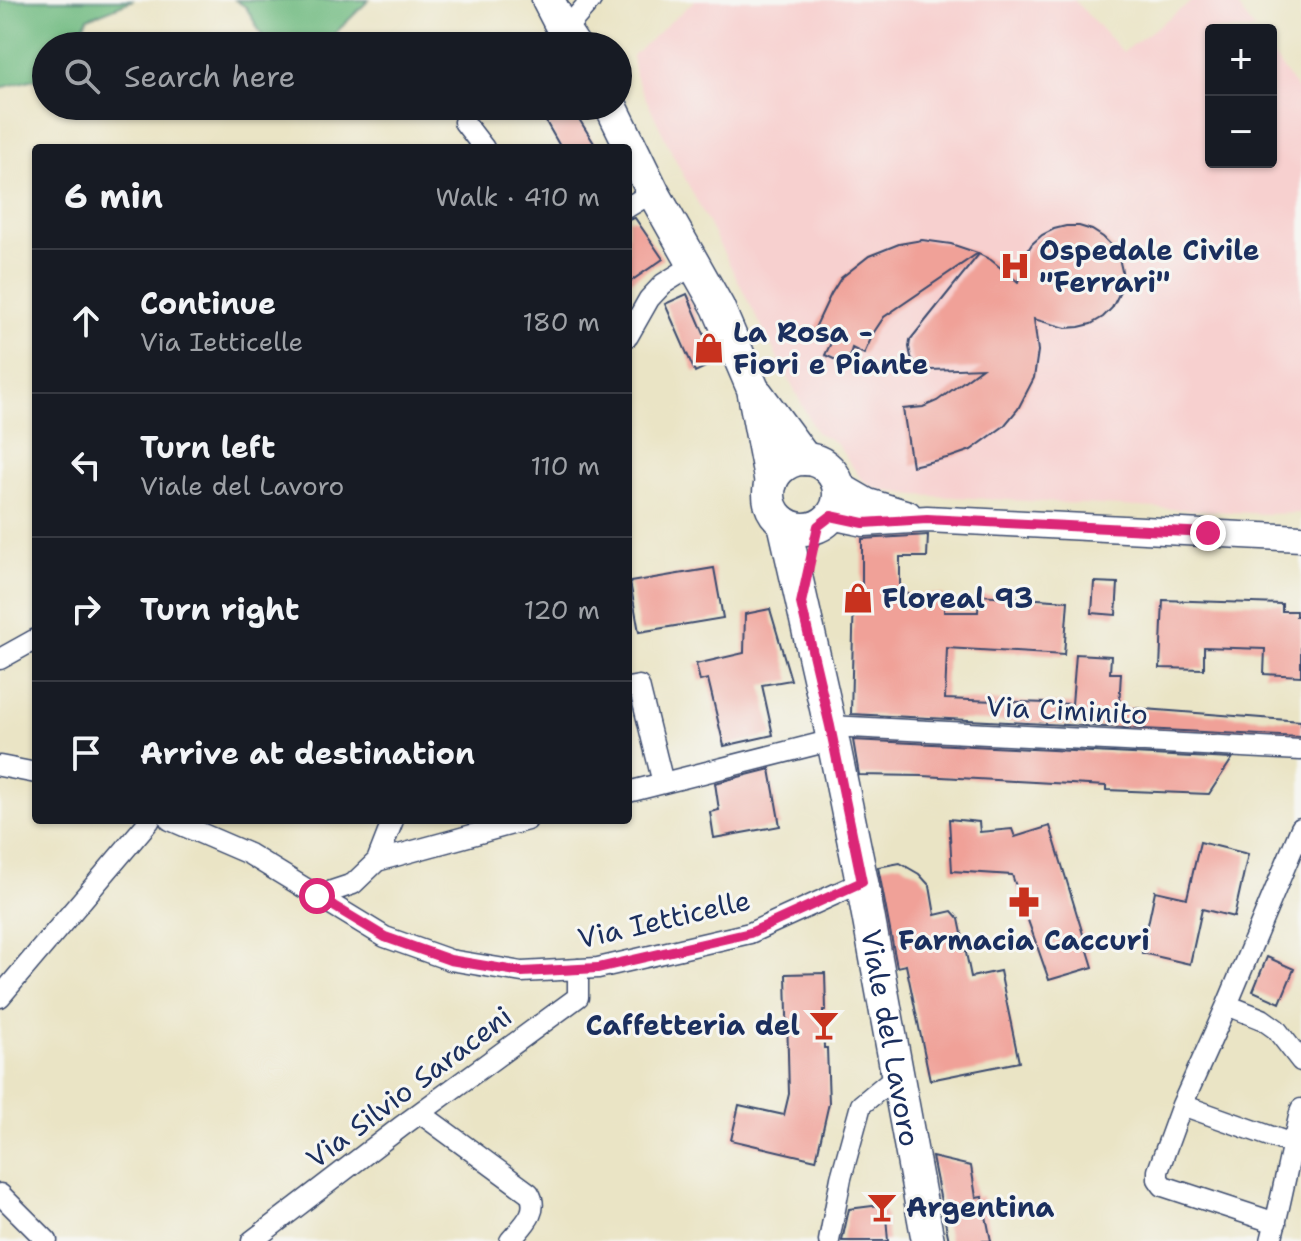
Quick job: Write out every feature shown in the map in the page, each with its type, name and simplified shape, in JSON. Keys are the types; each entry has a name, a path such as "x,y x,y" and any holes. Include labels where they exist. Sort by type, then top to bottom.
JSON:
{"main road":[{"path":"615,120 623,144"},
{"path":"632,172 641,200 695,264 718,307 753,389 771,483"},
{"path":"753,389 805,459"},
{"path":"805,459 816,461 832,474 838,495 836,507 824,521 806,529 784,523 776,515 769,494 776,473 794,461 805,459"},
{"name":"Viale del Lavoro","path":"801,603 824,521"},
{"name":"Viale del Lavoro","path":"784,523 862,882 928,1241"}],"street":[{"path":"559,21 591,0"},
{"path":"464,122 481,144"},
{"path":"632,325 663,284 695,264"},
{"path":"837,484 868,502 927,519"},
{"path":"824,521 864,523 927,519 1301,538"},
{"path":"0,659 32,641"},
{"path":"632,687 639,686 663,783"},
{"name":"Via Ciminito","path":"632,791 831,733 1301,750"},
{"path":"0,766 32,772"},
{"path":"0,997 147,824"},
{"name":"Via Ietticelle","path":"179,824 249,854 385,937 450,960 522,972 598,968 750,933 862,882"},
{"path":"317,896 353,884 377,861 391,824"},
{"path":"377,861 512,824"},
{"path":"1301,828 1182,1105 1158,1171 1158,1179 1163,1186 1274,1232 1301,1109"},
{"name":"Via Silvio Saraceni","path":"252,1241 578,997 578,969"},
{"path":"1227,1005 1262,1019 1276,1029 1301,1061"},
{"path":"829,1241 841,1178 861,1105 897,1075"},
{"path":"1182,1105 1292,1144"},
{"path":"420,1113 529,1193 534,1201 532,1213 510,1241"},
{"path":"0,1194 47,1241"}],"shaded area":[{"name":"Ospedale Civile \"Ferrari\"","path":"695,0 1074,0 1123,52 1193,0 1233,0 1251,24 1205,24 1205,168 1277,168 1277,61 1301,94 1301,513 1267,514 915,495 877,489 861,479 836,443 816,432 674,157 635,76 632,56"}],"green space":[{"path":"0,0 133,0 88,18 80,32 32,32 32,80 0,88"},
{"path":"235,0 369,0 336,32 260,32 246,7"}],"building":[{"path":"545,120 580,120 595,144 559,144"},
{"path":"635,218 663,259 632,280 632,219"},
{"path":"1066,226 1092,230 1112,246 1119,258 1122,284 1112,308 1091,324 1079,327 1066,328 1034,319 1038,351 1034,378 1018,409 1004,426 971,450 912,466 903,409 923,407 937,401 982,368 923,368 916,365 911,357 910,340 979,254 1018,282 1025,255 1032,244 1042,235"},
{"path":"922,240 951,244 978,253 884,317 864,354 852,348 847,365 825,355 833,339 814,330 841,278 869,256 899,244"},
{"path":"687,294 716,362 695,372 665,304"},
{"path":"928,535 927,557 900,557 900,593 944,595 944,612 978,612 979,595 1068,601 1064,655 947,648 945,699 1072,704 1076,654 1111,656 1110,673 1121,673 1119,707 1301,721 1301,737 851,714 854,592 862,592 862,539"},
{"path":"714,568 723,618 639,632 632,582"},
{"path":"1094,582 1118,583 1116,615 1092,613"},
{"path":"1163,600 1282,604 1282,611 1296,611 1296,616 1301,616 1301,676 1264,674 1265,649 1204,647 1204,669 1160,668"},
{"path":"770,609 791,680 762,685 773,735 724,746 708,679 700,681 696,664 744,653 745,614"},
{"path":"853,740 1232,759 1209,794 1106,790 1106,786 859,775"},
{"path":"770,769 780,826 714,838 710,812 719,810 715,783"},
{"path":"949,819 979,822 980,832 1012,829 1015,837 1050,826 1093,967 1049,980 1012,875 952,871"},
{"path":"1200,842 1248,854 1234,917 1202,909 1190,964 1142,953 1155,891 1187,898"},
{"path":"900,863 919,874 930,886 935,915 952,911 959,919 971,977 1000,971 1019,1062 930,1080 906,965 897,967 878,867"},
{"path":"1267,957 1294,969 1280,1003 1253,991"},
{"path":"825,973 824,1048 827,1048 829,1103 816,1160 731,1140 739,1105 784,1115 789,1094 786,974"},
{"path":"932,1157 971,1166 976,1197 982,1196 991,1241 949,1241"},
{"path":"880,1205 886,1216 888,1241 842,1241 849,1209"}],"place":[{"name":"Ospedale Civile \"Ferrari\"","path":"1015,266"},
{"name":"La Rosa - Fiori e Piante","path":"709,348"},
{"name":"Floreal 93","path":"858,598"},
{"name":"Farmacia Caccuri","path":"1024,902"},
{"name":"Caffetteria del","path":"824,1025"},
{"name":"Argentina","path":"882,1207"}],"route":[{"path":"317,896 385,937 450,960 522,972 598,968 750,933 862,882 801,603 818,526 831,516 864,523 927,519 1208,533"}]}
